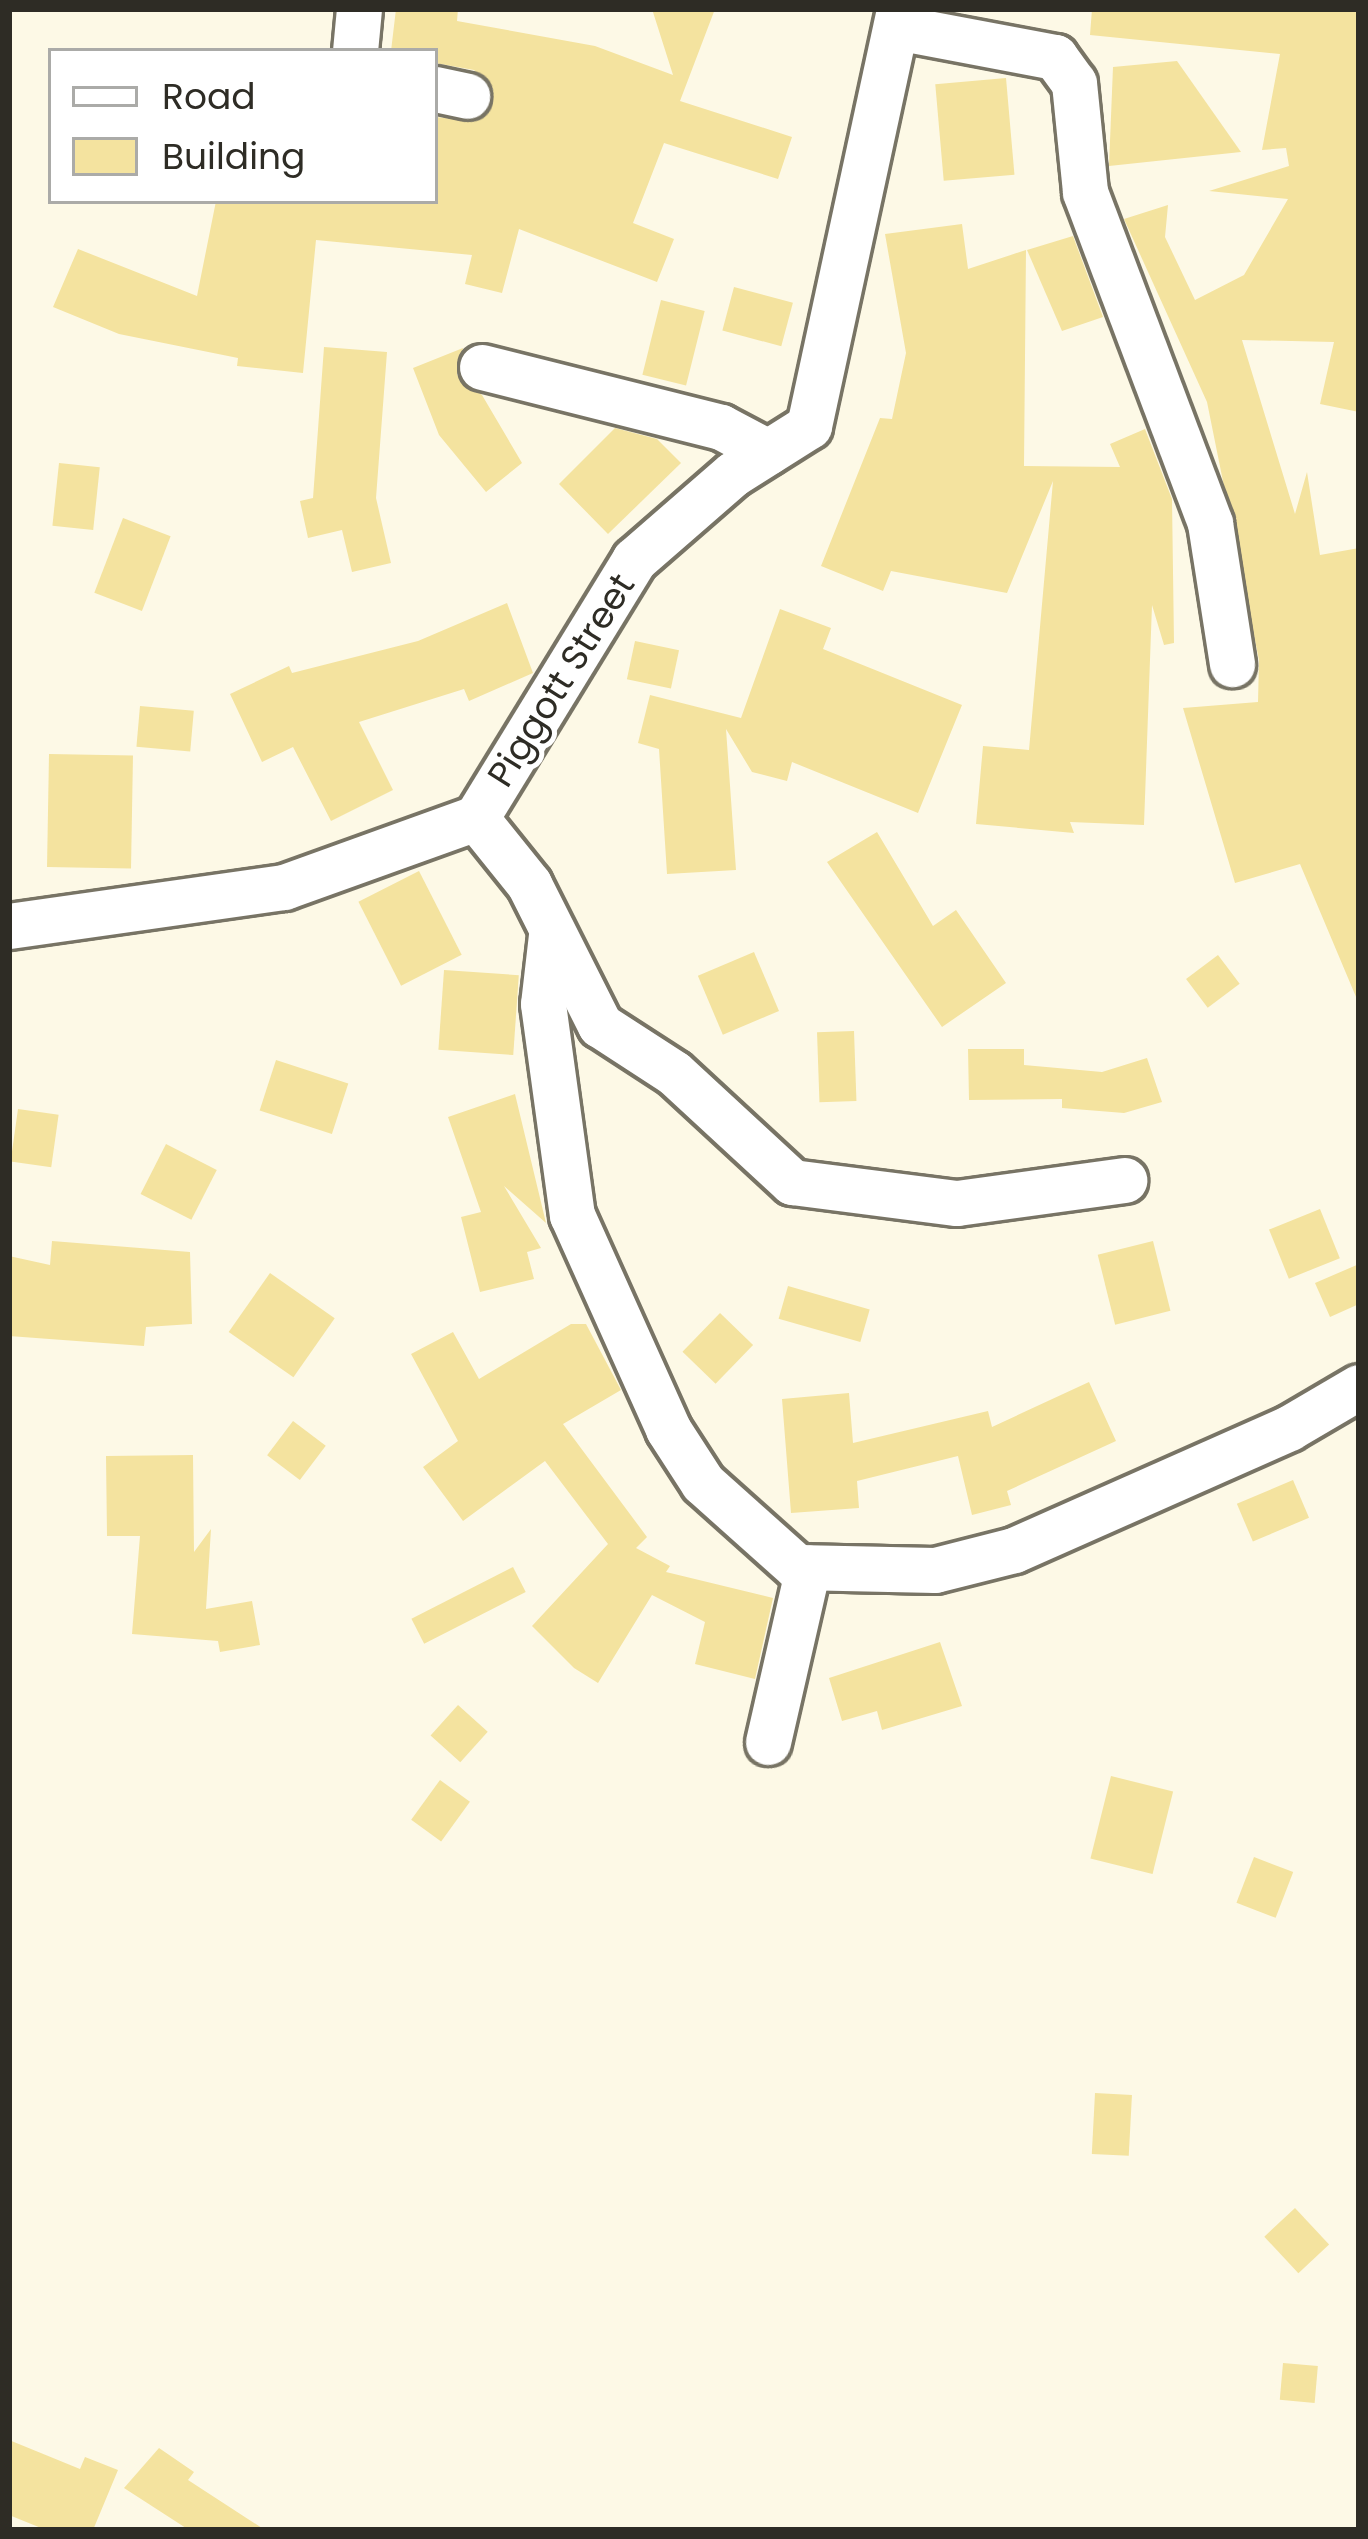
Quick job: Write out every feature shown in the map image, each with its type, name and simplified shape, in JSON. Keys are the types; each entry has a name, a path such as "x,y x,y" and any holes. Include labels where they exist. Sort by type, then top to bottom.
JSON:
{"street":[{"path":"355,48 359,9"},
{"path":"900,18 1054,57 1075,83 1085,192 1210,523 1232,664"},
{"name":"Piggott Street","path":"9,926 284,887 476,818 634,560 768,452 809,426 900,18"},
{"path":"482,368 721,427 768,452"},
{"path":"476,818 529,884 600,1024 674,1073 792,1182 957,1204 1124,1180"},
{"path":"551,934 543,1004 572,1215 668,1429 703,1483 749,1531 808,1568 935,1570 1014,1550 1289,1428 1359,1387"},
{"path":"768,1742 808,1568"}],"building":[{"path":"396,9 458,9 457,21 595,46 673,75 652,9 715,9 680,101 792,137 778,179 664,143 633,223 674,239 657,282 519,229 502,293 465,284 472,255 316,240 303,373 237,366 238,358 119,334 53,307 78,249 197,296 215,204 438,204 438,117 476,121 493,89 474,70 438,64 438,48 391,48"},
{"path":"1092,9 1359,9 1359,412 1320,404 1334,342 1242,340 1295,514 1307,472 1320,555 1359,548 1359,1004 1300,864 1235,883 1183,708 1258,702 1259,660 1207,402 1124,219 1168,205 1165,237 1195,300 1244,275 1288,199 1209,191 1289,166 1286,148 1262,150 1280,54 1090,35"},
{"path":"1177,61 1241,152 1109,166 1113,67"},
{"path":"1006,78 1014,175 944,181 935,84"},
{"path":"962,224 968,269 1026,250 1024,466 1120,467 1110,444 1145,429 1172,499 1174,643 1164,645 1152,605 1144,825 1070,822 1074,833 976,824 983,746 1029,750 1053,481 1007,593 891,571 883,591 821,566 880,418 892,419 906,353 885,234"},
{"path":"1073,236 1103,317 1062,331 1027,250"},
{"path":"734,287 793,303 781,346 722,330"},
{"path":"661,300 705,311 686,386 642,375"},
{"path":"324,347 387,352 376,498 391,563 352,572 342,530 308,538 300,501 313,498"},
{"path":"463,348 457,375 482,395 522,463 486,492 439,435 413,368"},
{"path":"615,428 657,439 681,463 608,534 559,484"},
{"path":"59,463 100,467 93,530 52,526"},
{"path":"123,518 171,536 142,611 94,593"},
{"path":"507,603 533,673 469,701 464,689 359,722 393,790 331,821 293,747 262,762 230,694 289,666 292,673 418,641"},
{"path":"780,609 831,628 823,649 962,705 918,813 792,762 787,781 752,772 726,729 736,870 667,874 659,749 638,743 650,695 741,718"},
{"path":"635,641 679,650 671,689 627,679"},
{"path":"140,706 194,711 190,752 136,747"},
{"path":"49,754 133,755 131,868 47,867"},
{"path":"877,832 933,926 956,910 1006,983 942,1027 827,862"},
{"path":"419,871 462,955 401,986 358,902"},
{"path":"754,952 779,1011 723,1035 698,976"},
{"path":"1218,955 1240,984 1208,1008 1186,979"},
{"path":"444,970 519,975 513,1055 438,1050"},
{"path":"854,1031 856,1101 819,1102 817,1032"},
{"path":"968,1049 1024,1049 1024,1065 1102,1072 1147,1058 1162,1102 1124,1113 1062,1108 1062,1099 969,1100"},
{"path":"276,1060 348,1083 332,1134 260,1110"},
{"path":"515,1094 546,1223 504,1186 541,1248 527,1252 534,1279 480,1292 461,1217 481,1212 448,1117"},
{"path":"18,1109 59,1115 51,1167 11,1161"},
{"path":"166,1144 217,1170 191,1220 141,1194"},
{"path":"1320,1209 1340,1258 1289,1279 1269,1230"},
{"path":"52,1241 190,1252 192,1324 146,1327 144,1346 9,1336 9,1256 50,1265"},
{"path":"1153,1241 1170,1311 1115,1325 1098,1255"},
{"path":"1359,1264 1359,1304 1330,1317 1315,1283"},
{"path":"270,1273 335,1318 293,1377 229,1332"},
{"path":"788,1286 870,1309 860,1342 779,1319"},
{"path":"720,1313 753,1345 716,1384 682,1352"},
{"path":"571,1324 586,1324 621,1390 563,1424 647,1537 636,1548 670,1566 666,1572 773,1598 755,1679 695,1664 705,1622 652,1595 598,1683 574,1668 532,1626 608,1544 545,1461 463,1521 423,1467 458,1441 411,1354 453,1332 479,1379"},
{"path":"1089,1382 1116,1441 1007,1491 1011,1505 972,1515 958,1456 857,1481 859,1508 791,1513 782,1399 849,1393 853,1443 988,1411 992,1427"},
{"path":"293,1421 326,1446 300,1480 267,1455"},
{"path":"193,1455 194,1552 211,1529 206,1609 252,1601 260,1645 220,1652 218,1641 132,1634 140,1536 107,1536 106,1456"},
{"path":"1293,1480 1309,1518 1253,1542 1237,1504"},
{"path":"513,1567 526,1592 424,1644 411,1619"},
{"path":"940,1642 962,1706 882,1730 877,1711 842,1721 829,1678"},
{"path":"458,1705 488,1732 460,1762 431,1735"},
{"path":"1111,1776 1173,1791 1153,1874 1090,1858"},
{"path":"440,1780 470,1802 441,1841 411,1820"},
{"path":"1254,1857 1293,1872 1276,1918 1236,1903"},
{"path":"1095,2093 1132,2095 1129,2156 1092,2154"},
{"path":"1295,2208 1329,2245 1298,2273 1264,2237"},
{"path":"1283,2363 1318,2366 1315,2403 1280,2400"},
{"path":"9,2440 80,2469 85,2457 118,2470 93,2530 46,2530 9,2515"},
{"path":"159,2448 194,2472 188,2480 265,2530 189,2530 124,2488"}]}
